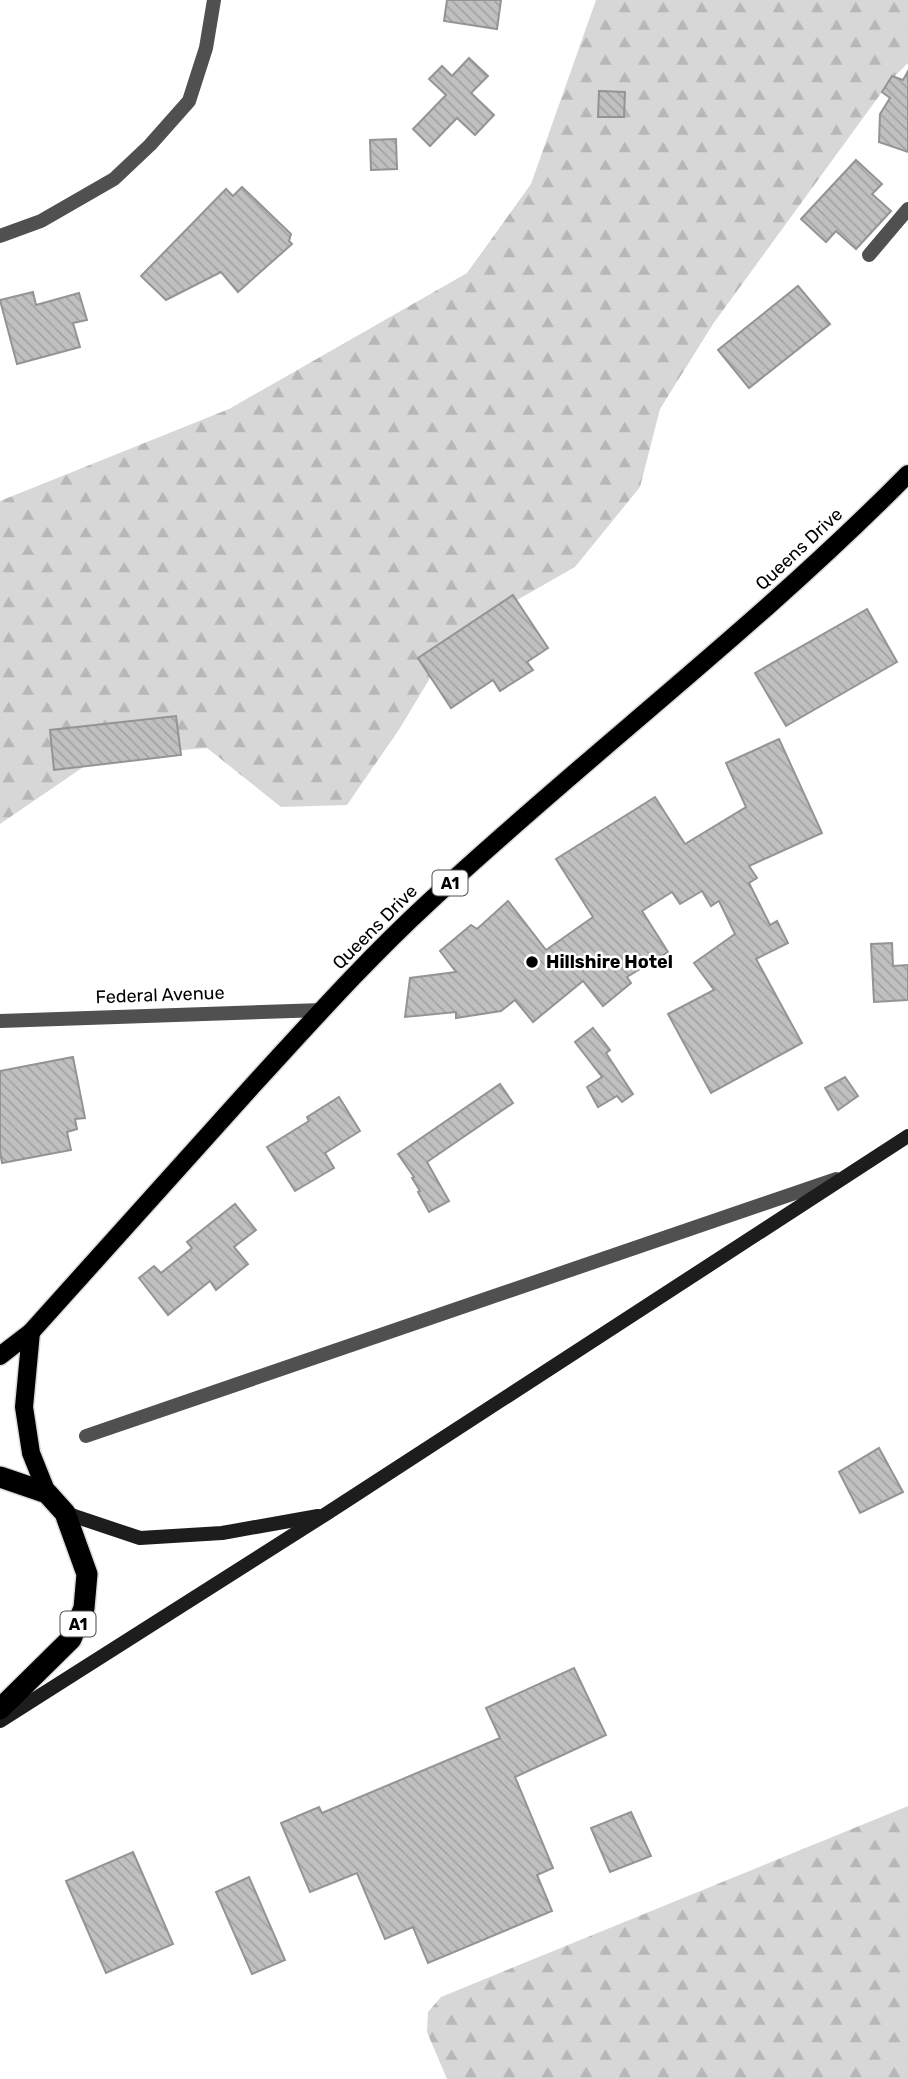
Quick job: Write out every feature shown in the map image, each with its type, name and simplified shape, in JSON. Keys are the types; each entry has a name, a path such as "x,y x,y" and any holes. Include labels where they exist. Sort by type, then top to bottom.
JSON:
{"highway":[{"name":"A1","path":"0,1477 47,1493 65,1513 87,1574 84,1608 71,1639 0,1709"}],"main road":[{"name":"Queens Drive","path":"0,1356 31,1332 322,1010 427,903 587,761 715,655 835,546 908,474"},
{"path":"0,1721 326,1514 908,1136"},
{"name":"A1","path":"31,1332 24,1407 31,1453 47,1493"},
{"path":"65,1513 140,1538 222,1533 326,1514"}],"street":[{"path":"0,236 41,221 114,179 190,101 206,48 214,0"},
{"path":"869,255 908,209"},
{"name":"Federal Avenue","path":"0,1021 322,1010"},
{"path":"86,1436 848,1175"}],"green space":[{"path":"596,0 908,0 908,63 890,81 713,324 660,409 640,487 575,567 456,635 400,728 347,805 281,807 207,748 98,757 0,824 0,501 229,409 467,273 531,184"},
{"path":"908,1806 908,2079 447,2079 427,2032 428,2012 441,1997"}],"building":[{"path":"447,0 501,0 497,29 444,21"},
{"path":"469,58 488,76 471,93 494,115 475,135 457,118 430,146 413,129 446,95 429,79 442,66 452,76"},
{"path":"908,71 908,152 879,142 880,114 890,98 882,92 892,76 903,80"},
{"path":"599,91 625,92 624,117 598,117"},
{"path":"396,139 397,169 371,170 370,140"},
{"path":"856,160 882,184 872,194 891,211 856,249 836,231 826,242 801,219"},
{"path":"242,187 291,234 289,241 292,244 238,292 221,272 166,300 141,276 226,189 233,196"},
{"path":"798,286 830,324 749,388 718,350"},
{"path":"33,292 36,305 79,293 87,320 73,323 80,347 17,364 0,300"},
{"path":"513,595 548,648 527,662 533,670 500,691 493,680 451,708 418,658"},
{"path":"867,609 897,662 786,726 755,673"},
{"path":"176,716 181,755 54,770 50,730"},
{"path":"779,739 822,833 749,866 757,878 749,883 770,925 777,921 788,943 756,959 802,1043 711,1093 668,1014 714,990 694,963 735,934 719,901 711,906 702,891 680,904 672,892 642,911 668,952 627,977 631,983 603,1006 583,981 533,1022 515,1000 501,1011 456,1018 456,1012 405,1017 410,978 456,972 440,951 471,925 477,929 508,901 546,950 593,917 556,859 655,797 685,844 746,807 726,763"},
{"path":"892,943 893,966 908,965 908,1000 874,1002 871,944"},
{"path":"593,1028 610,1050 606,1053 633,1094 622,1102 617,1096 598,1107 587,1087 602,1077 575,1042"},
{"path":"73,1057 85,1118 75,1119 77,1129 67,1132 71,1150 2,1163 0,1071"},
{"path":"845,1077 858,1096 838,1110 825,1088"},
{"path":"500,1084 513,1103 427,1162 449,1201 429,1212 412,1178 414,1177 398,1154"},
{"path":"339,1097 360,1131 325,1153 334,1168 295,1191 267,1147 309,1121 307,1117"},
{"path":"235,1204 256,1230 234,1247 248,1264 216,1290 210,1281 168,1315 139,1278 154,1266 161,1273 192,1248 187,1242"},
{"path":"879,1448 903,1492 860,1513 839,1472"},
{"path":"574,1668 606,1735 515,1777 553,1868 537,1875 552,1911 428,1963 413,1927 385,1939 357,1873 310,1892 281,1823 319,1807 322,1813 500,1738 486,1708"},
{"path":"631,1812 651,1856 610,1872 591,1828"},
{"path":"133,1852 173,1944 106,1973 66,1881"},
{"path":"249,1877 285,1960 252,1974 216,1892"}],"place":[{"name":"Hillshire Hotel","path":"532,962"}]}
